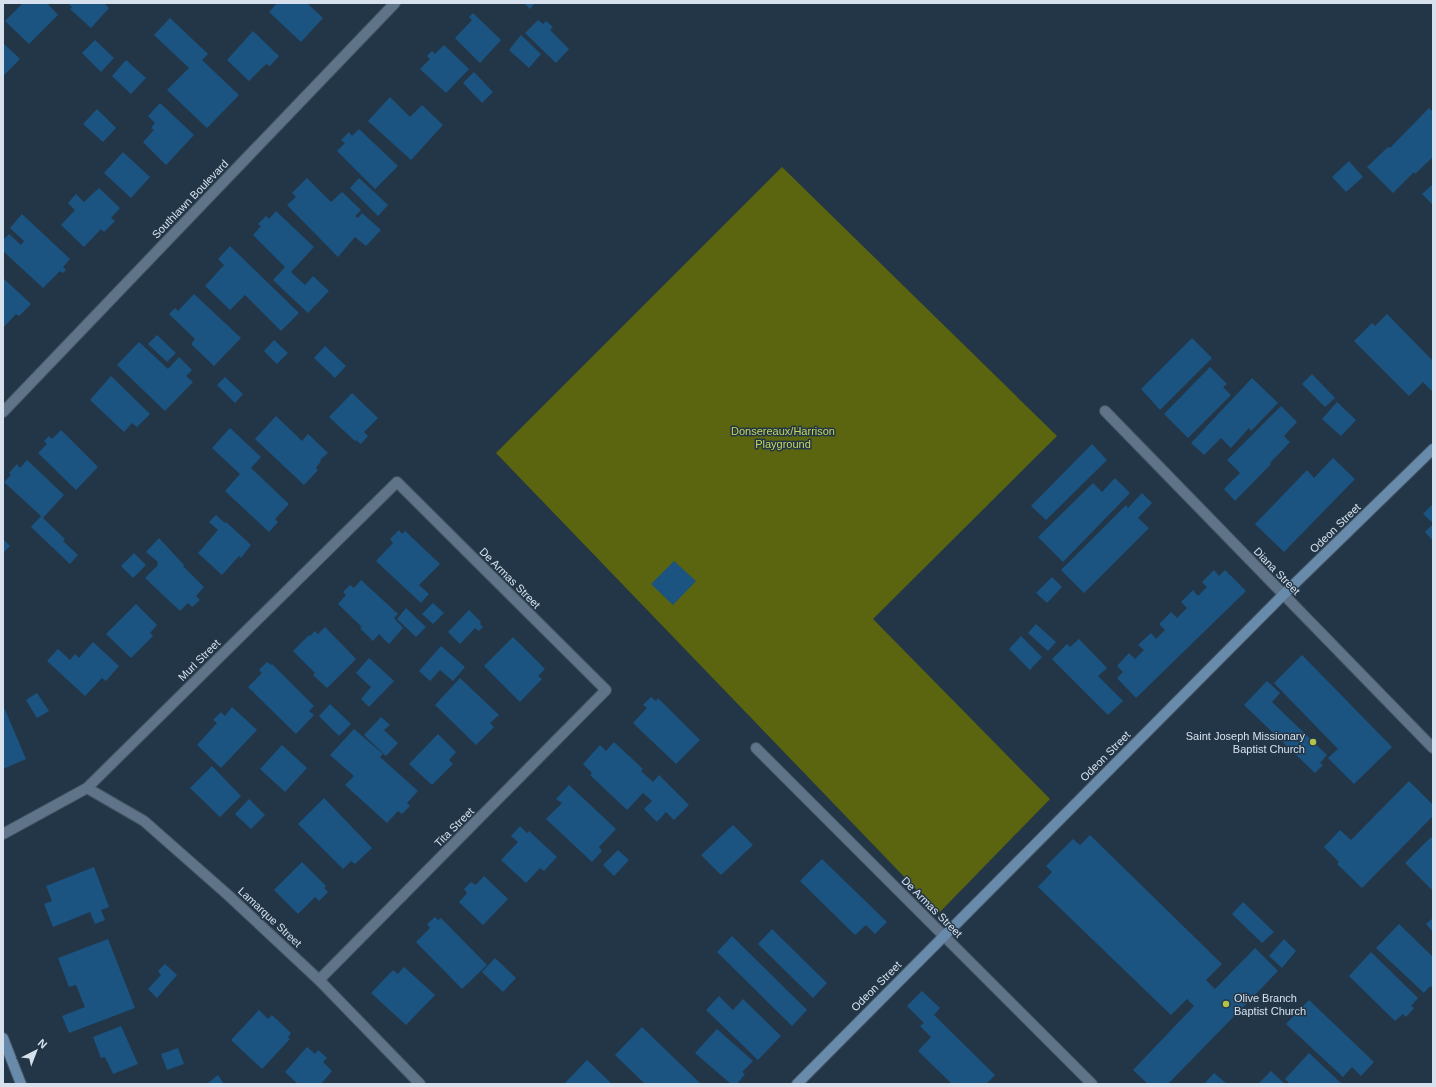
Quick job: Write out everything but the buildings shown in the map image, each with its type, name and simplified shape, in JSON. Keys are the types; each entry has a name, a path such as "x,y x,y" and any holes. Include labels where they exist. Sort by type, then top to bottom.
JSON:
{"street":[{"name":"Southlawn Boulevard","path":"3,412 395,3"},
{"name":"Diana Street","path":"1104,411 1433,748"},
{"name":"Odeon Street","path":"797,1084 943,935 1283,594 1433,448"},
{"name":"De Armas Street","path":"397,482 606,690"},
{"name":"Murl Street","path":"3,834 87,788 397,482"},
{"name":"Tita Street","path":"319,980 606,690"},
{"name":"De Armas Street","path":"756,748 1092,1084"},
{"name":"Lamarque Street","path":"87,788 144,821 228,895 319,980 420,1084"},
{"path":"3,1038 21,1084"}],"green space":[{"name":"Donsereaux/Harrison Playground","path":"782,167 1057,436 873,619 1050,799 939,913 496,453"}],"place":[{"name":"Saint Joseph Missionary Baptist Church","path":"1313,742"},
{"name":"Olive Branch Baptist Church","path":"1226,1004"}]}
